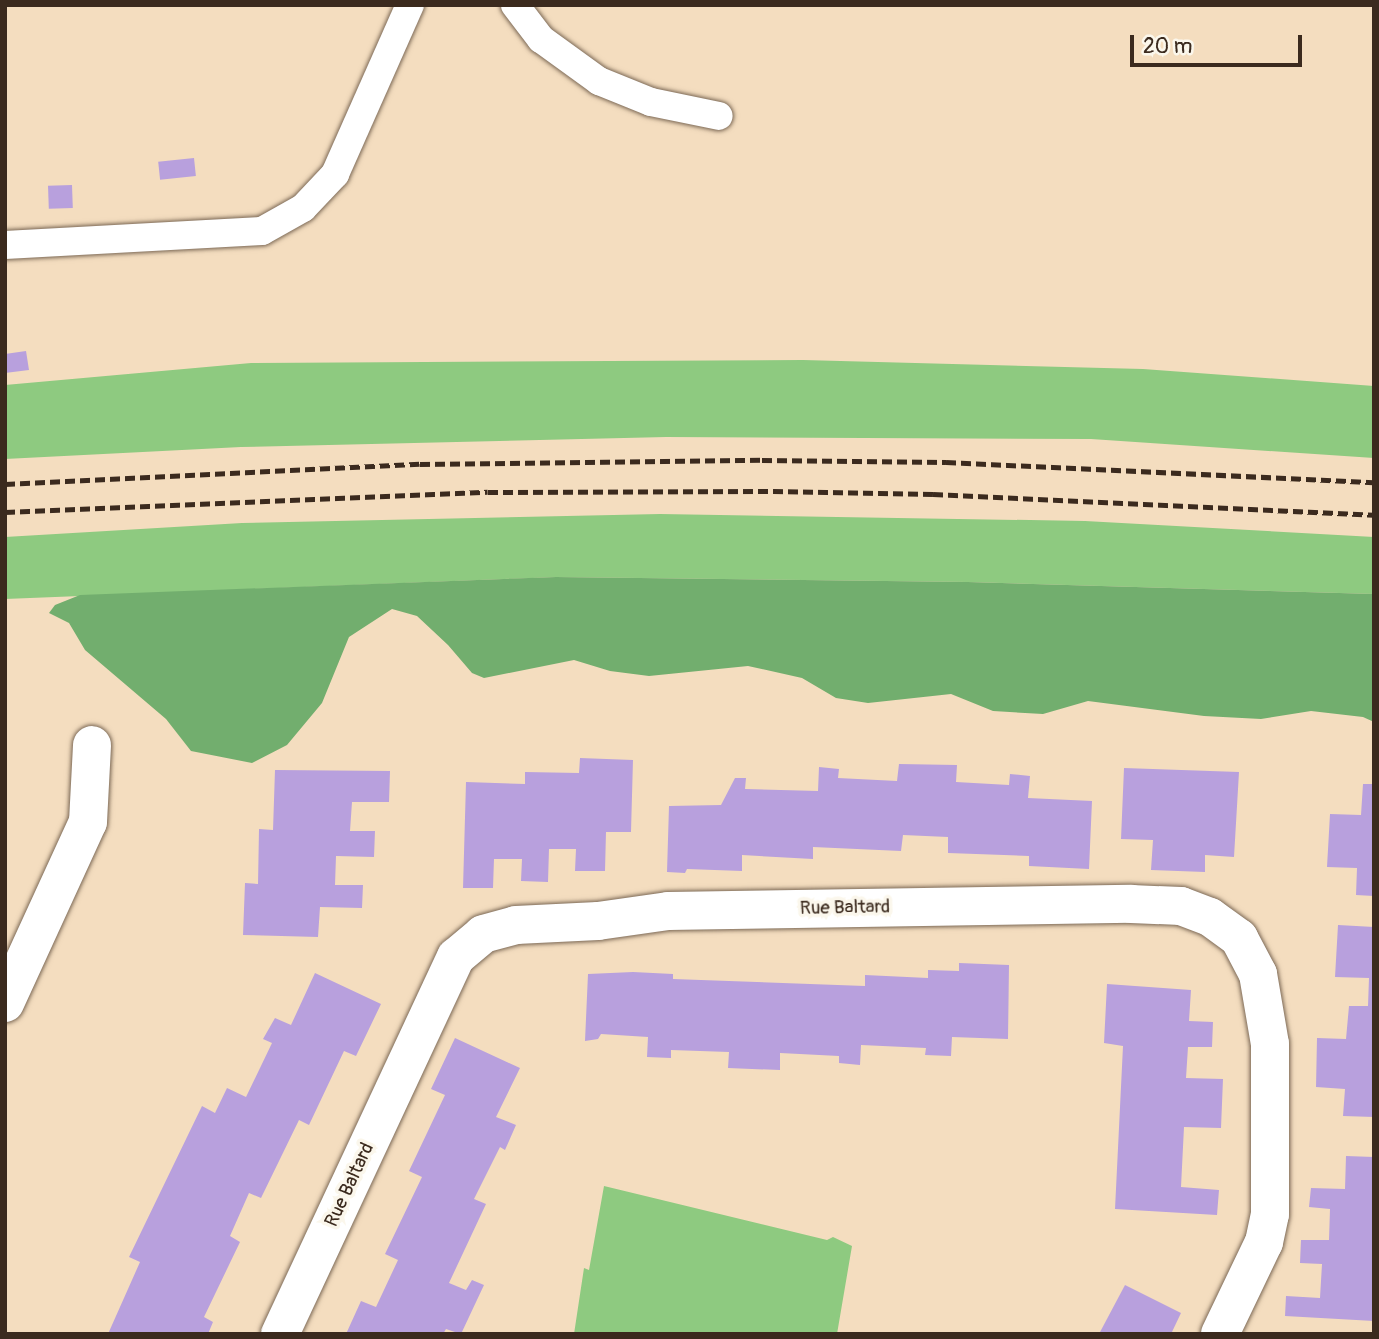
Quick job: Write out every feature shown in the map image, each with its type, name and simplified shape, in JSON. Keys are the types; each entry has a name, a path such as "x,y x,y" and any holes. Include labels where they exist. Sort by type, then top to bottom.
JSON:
{"street":[{"path":"5,1003 88,822 92,745"},
{"name":"Rue Baltard","path":"280,1334 456,957 483,934 516,925 598,921 668,911 1131,904 1181,906 1210,917 1239,938 1258,974 1270,1044 1270,1214 1264,1242 1220,1334"}],"lane":[{"path":"5,245 262,231 303,208 335,174 410,5"},
{"path":"515,5 541,39 599,81 651,102 719,116"}],"green space":[{"path":"803,360 1143,369 1374,386 1374,458 1091,439 666,437 241,447 5,459 5,385 251,363"},
{"path":"660,514 1085,521 1374,537 1374,594 968,582 556,577 5,599 5,537 242,523"},
{"path":"556,577 968,582 1374,594 1374,722 1363,717 1311,711 1261,719 1204,716 1088,701 1043,714 993,711 951,694 868,703 836,698 802,678 748,666 649,676 610,671 574,660 484,678 472,673 448,645 417,616 392,609 349,637 322,703 287,745 252,763 191,751 166,719 85,650 69,623 49,613 55,605 80,595"},
{"path":"604,1186 827,1240 833,1237 852,1246 837,1334 574,1334 584,1268 589,1270"}],"building":[{"path":"194,158 196,176 160,180 158,162"},
{"path":"72,185 73,208 49,209 48,186"},
{"path":"26,351 29,370 5,373 5,354"},
{"path":"580,758 633,760 631,832 606,832 605,871 575,871 576,849 549,849 548,882 521,881 522,859 494,859 493,888 463,888 466,782 525,784 525,772 579,773"},
{"path":"899,764 957,765 956,782 1009,785 1010,774 1030,776 1028,798 1092,801 1089,869 1029,866 1029,856 948,853 948,837 903,835 901,851 813,847 813,859 742,855 742,871 687,869 685,873 667,872 669,806 721,805 735,778 746,778 745,789 818,791 819,767 839,769 838,778 897,781"},
{"path":"1124,768 1239,772 1234,857 1205,855 1205,872 1151,870 1153,840 1121,839"},
{"path":"275,770 390,771 389,802 352,802 350,831 375,831 374,857 336,856 335,885 363,885 362,908 320,907 318,937 243,935 245,883 258,884 259,829 273,830"},
{"path":"1363,784 1374,784 1374,896 1356,895 1357,868 1327,867 1330,814 1361,815"},
{"path":"1338,925 1374,927 1374,1117 1343,1116 1345,1089 1316,1087 1317,1038 1346,1039 1349,1006 1368,1006 1369,978 1335,977"},
{"path":"959,963 1009,965 1008,1039 952,1037 951,1056 925,1055 926,1048 861,1045 860,1065 839,1063 839,1056 780,1053 780,1070 728,1068 729,1052 671,1050 671,1058 647,1057 648,1037 601,1034 598,1039 585,1041 588,974 633,972 673,974 673,979 865,986 865,975 928,978 928,970 959,971"},
{"path":"315,973 381,1004 356,1056 344,1051 309,1125 299,1120 261,1198 249,1193 230,1236 240,1242 204,1317 213,1322 208,1334 108,1334 140,1262 129,1257 202,1106 215,1113 227,1088 246,1097 272,1043 263,1039 275,1018 291,1025"},
{"path":"1107,984 1191,990 1189,1021 1213,1022 1212,1047 1188,1047 1186,1078 1223,1079 1221,1128 1184,1127 1181,1187 1219,1190 1217,1215 1115,1209 1123,1046 1104,1043"},
{"path":"455,1038 520,1068 496,1117 516,1125 505,1150 500,1147 474,1199 486,1204 449,1283 466,1290 472,1280 484,1285 461,1334 446,1329 443,1334 346,1334 361,1301 376,1307 398,1260 385,1254 422,1177 409,1171 445,1095 431,1089"},
{"path":"1346,1156 1374,1157 1374,1321 1285,1316 1286,1296 1320,1298 1322,1264 1300,1263 1301,1240 1329,1240 1330,1209 1309,1207 1311,1188 1345,1189"},
{"path":"1125,1285 1181,1313 1171,1334 1099,1334"}],"railway":[{"path":"5,484 420,464 762,460 946,462 1374,482"},
{"path":"5,512 488,492 773,491 933,494 1374,515"}]}
